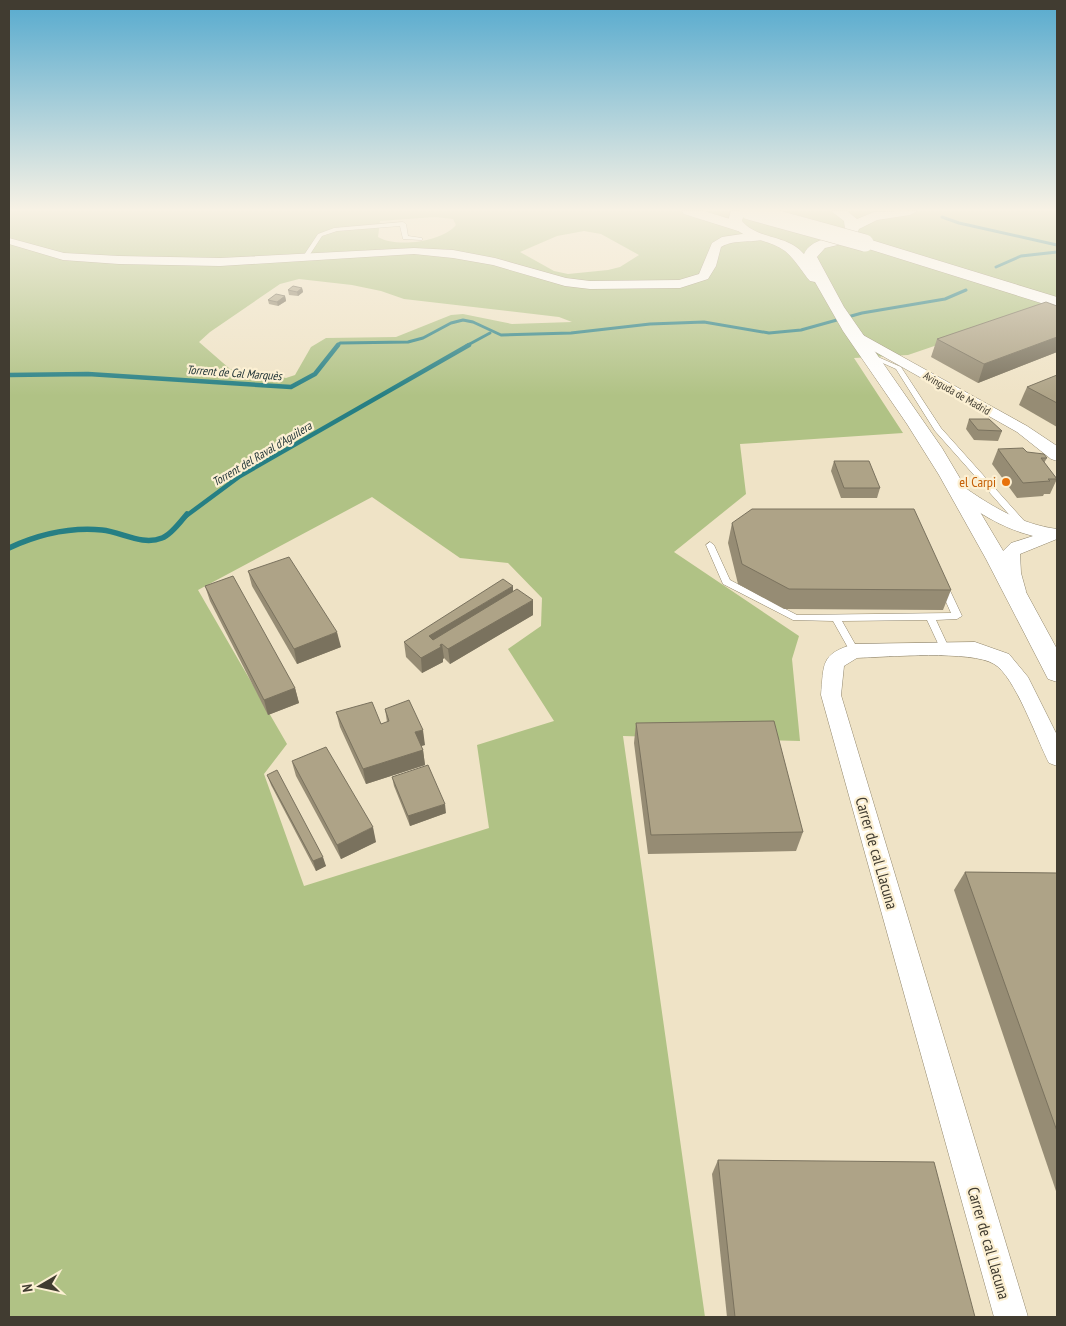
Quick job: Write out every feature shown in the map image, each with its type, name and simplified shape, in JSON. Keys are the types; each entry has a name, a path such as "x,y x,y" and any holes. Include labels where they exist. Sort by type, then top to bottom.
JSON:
{"highway":[{"path":"961,273 1057,303"}],"street":[{"path":"533,273 565,282 590,285 680,284 704,276 706,273"},
{"path":"811,273 823,287"},
{"path":"817,273 834,305 931,447 1020,600 1057,673"},
{"name":"Avinguda de Madrid","path":"851,329 1022,429 1052,450 1057,456"},
{"path":"955,488 1001,520 1029,530 1055,534"},
{"path":"1020,600 1012,573 1011,552 1022,544 1055,534"},
{"path":"854,651 975,649 1002,660 1021,682 1057,757"},
{"name":"Carrer de cal Llacuna","path":"854,651 834,662 831,695 1011,1317"}],"lane":[{"path":"868,355 899,368 938,429 1029,530"},
{"path":"710,546 726,582 796,618 957,616 938,573"},
{"path":"930,616 945,650"},
{"path":"836,618 854,651"}],"green space":[{"path":"9,273 1057,273 1057,321 1034,312 908,355 854,358 903,433 740,444 746,494 674,552 799,636 792,659 800,741 623,736 705,1317 9,1317","holes":["299,279 352,285 381,291 404,299 559,317 572,322 512,324 463,314 451,315 396,337 326,338 311,347 295,375 286,378 230,369 199,342 210,332 280,284","372,497 460,558 508,563 542,598 541,626 508,649 554,721 477,745 489,828 304,886 264,774 287,744 198,590"]}],"building":[{"path":"293,286 302,288 297,292 288,290"},
{"path":"276,294 285,296 277,302 268,300"},
{"path":"1046,302 1057,306 1057,337 984,364 937,339"},
{"path":"1057,375 1057,403 1027,387"},
{"path":"969,419 989,419 1002,431 978,430"},
{"path":"1023,448 1027,452 1044,454 1047,458 1041,458 1057,479 1023,483 998,449"},
{"path":"834,461 869,461 880,488 844,488"},
{"path":"752,509 914,509 951,590 789,589 742,564 732,523"},
{"path":"289,557 337,632 294,649 248,571"},
{"path":"233,576 295,688 264,700 205,586"},
{"path":"503,579 513,586 429,636 433,640 517,589 533,600 448,649 442,644 440,645 441,647 421,658 404,642"},
{"path":"409,700 423,730 415,732 423,750 363,769 336,712 372,702 381,724 389,721 385,709"},
{"path":"774,721 803,832 651,835 636,723"},
{"path":"326,747 373,827 337,845 292,761"},
{"path":"428,765 445,804 408,816 392,777"},
{"path":"277,770 323,857 313,861 267,775"},
{"path":"965,872 1057,873 1057,1131"},
{"path":"718,1160 934,1162 975,1317 735,1317"}],"waterway":[{"path":"338,345 340,343 408,342 423,338 451,323 463,320 473,322 501,335 571,333 650,324 704,322 769,333 801,330 862,313 945,299 966,290"},
{"name":"Torrent del Raval d'Aguilera","path":"466,346 490,333"},
{"name":"Torrent de Cal Marquès","path":"9,375 88,374 291,387 315,374 338,345"},
{"name":"Torrent del Raval d'Aguilera","path":"186,516 240,476 469,345"},
{"name":"Torrent del Raval d'Aguilera","path":"9,548 31,539 54,533 90,529 110,531 140,540 154,540 169,534 187,514"}],"place":[{"name":"el Carpi","path":"1006,482"}]}
